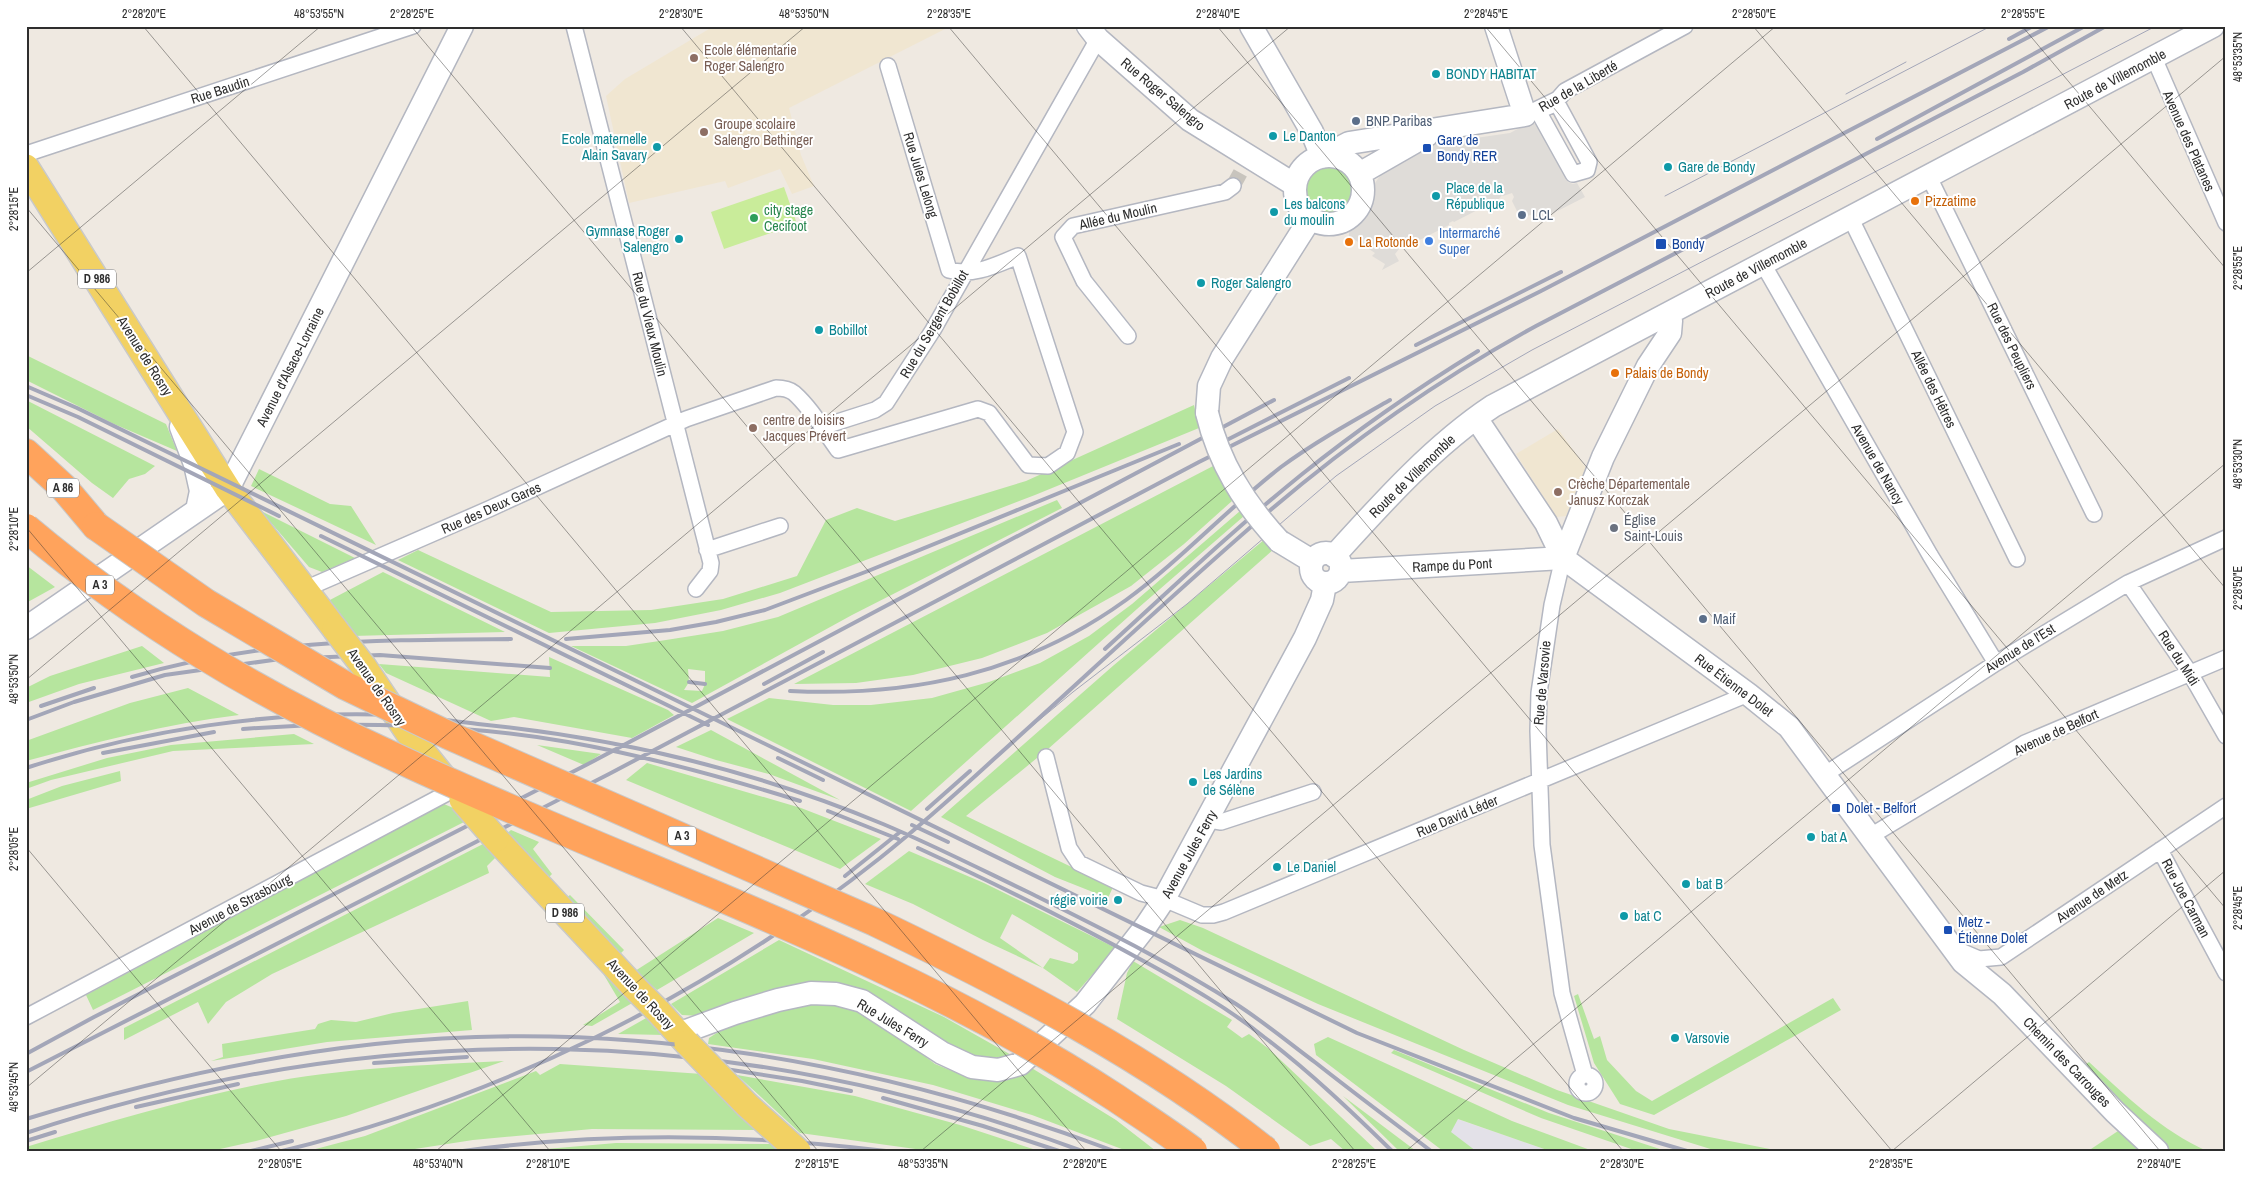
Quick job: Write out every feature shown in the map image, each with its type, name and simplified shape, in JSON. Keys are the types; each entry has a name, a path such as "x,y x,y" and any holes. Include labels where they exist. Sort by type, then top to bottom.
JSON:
{"highway":[{"name":"A 86","path":"26,453 64,488 96,526"},
{"name":"A 3","path":"26,478 65,510 96,526 206,603 346,686 448,735 866,918 943,954 1029,1000 1148,1068 1236,1127 1266,1151"},
{"name":"A 3","path":"26,528 64,560 176,640 249,683 399,760 801,931 967,1011 1078,1073 1192,1151"}],"main road":[{"name":"Avenue de Rosny","path":"26,167 228,489 364,667 411,737 457,795 496,839 634,987 747,1105 798,1151"}],"street":[{"name":"Rue Baudin","path":"26,154 413,26"},
{"name":"Avenue d'Alsace-Lorraine","path":"26,628 228,489 462,26"},
{"name":"Rue du Vieux Moulin","path":"574,26 711,564 710,571 696,589"},
{"path":"1251,26 1312,132 1323,156"},
{"path":"1496,26 1533,112 1571,178 1584,175 1594,165 1558,99"},
{"name":"Rue de la Liberté","path":"1323,156 1349,143 1533,112 1558,99 1565,90 1685,26"},
{"name":"Route de Villemomble","path":"1333,570 1387,498 1476,418 1502,400 1930,178 2213,26"},
{"name":"Rue Roger Salengro","path":"1093,32 1190,120 1247,163 1295,185"},
{"name":"Rue du Sergent Bobillot","path":"820,424 828,425 875,410 886,403 933,330 1093,32"},
{"name":"Avenue des Platanes","path":"2154,58 2226,223"},
{"name":"Rue Jules Lelong","path":"888,66 949,270 963,274"},
{"name":"Rue de la Liberté","path":"1359,174 1435,130"},
{"path":"1323,156 1345,160 1359,174 1363,193 1361,202 1348,218 1330,224 1310,219 1298,204 1295,185 1304,167 1323,156"},
{"name":"Rue des Peupliers","path":"1930,178 2094,514"},
{"name":"Allée du Moulin","path":"1128,336 1084,281 1063,237 1073,226 1225,192 1232,186"},
{"name":"Allée des Hêtres","path":"1851,218 2017,559"},
{"name":"Rampe du Pont","path":"1310,219 1222,358 1210,386 1207,413 1216,444 1232,479 1248,504 1279,541 1312,561 1320,554 1330,554 1333,570 1563,558"},
{"path":"675,424 776,388 786,389 794,392 838,450 978,409 989,413 1028,465 1048,466 1067,453 1076,432 1018,256 963,274"},
{"name":"Avenue de Nancy","path":"1763,264 1930,555 1996,663"},
{"name":"Rue de Varsovie","path":"1585,1075 1562,993 1543,862 1538,731 1542,663 1552,605 1563,558 1603,458 1648,366 1670,333 1672,321 1668,314"},
{"path":"167,392 196,464 201,491 197,510"},
{"name":"Rue Étienne Dolet","path":"1476,418 1546,523 1563,558 1748,694 1789,727 1962,962 1984,966"},
{"name":"Rue des Deux Gares","path":"305,589 675,424"},
{"path":"707,550 780,526"},
{"name":"Avenue de l'Est","path":"1824,775 1996,663 2128,583 2226,538"},
{"name":"Avenue Jules Ferry","path":"1085,1004 1146,926 1164,899 1209,820 1305,638 1333,570"},
{"name":"Rue du Midi","path":"2128,583 2190,673 2226,736"},
{"name":"Avenue de Belfort","path":"1869,837 2025,744 2226,658"},
{"name":"Rue David Léder","path":"1046,757 1069,848 1079,864 1140,893 1164,899 1202,914 1213,915 1748,694"},
{"path":"1209,820 1221,822 1313,792"},
{"name":"Avenue de Strasbourg","path":"26,1017 457,795"},
{"name":"Avenue de Metz","path":"1984,966 2001,957 2226,806"},
{"name":"Rue Joe Carman","path":"2160,850 2226,973"},
{"name":"Chemin des Carrouges","path":"1984,966 2002,994 2115,1112 2157,1151"},
{"name":"Rue Jules Ferry","path":"683,1039 735,1012 811,993 836,994 862,1001 942,1053 972,1067 998,1070 1020,1064 1085,1004"}],"shaded area":[{"name":"Groupe scolaire Salengro Bethinger","path":"714,26 951,26 789,108 801,155 814,186 792,194 780,169 728,188 725,181 629,203 606,96 625,79"},
{"name":"Place de la République","path":"1531,122 1540,127 1568,182 1577,183 1585,197 1536,222 1532,214 1521,219 1512,201 1514,197 1512,193 1502,195 1499,199 1399,249 1395,254 1399,261 1382,270 1385,264 1372,256 1375,253 1349,236 1349,230 1365,213 1375,183 1384,170 1434,144 1510,133"},
{"name":"Crèche Départementale Janusz Korczak","path":"1558,429 1586,468 1566,516 1556,517 1516,454"},
{"path":"1454,1118 1550,1151 1465,1151 1443,1135"}],"green space":[{"path":"1324,167 1334,167 1346,174 1353,186 1353,196 1346,208 1334,215 1324,215 1316,211 1309,204 1305,196 1305,186 1309,178 1316,171"},
{"name":"city stage Cecifoot","path":"784,187 797,224 724,249 711,212"},
{"path":"26,355 166,424 177,451 114,424 26,380"},
{"path":"26,400 155,466 145,474 129,479 113,498 92,483 26,426"},
{"path":"1194,405 1199,428 1035,495 780,593 721,610 655,623 549,633 398,560 418,550 551,612 651,610 723,599 797,576 826,520 857,508 895,521 1026,481"},
{"path":"1215,465 1232,501 1184,544 1131,586 1047,633 982,658 913,675 856,683 794,684"},
{"path":"259,469 330,504 351,506 376,545 251,486"},
{"path":"1057,500 1062,508 852,615 692,703 571,646 626,646 723,631 778,617","holes":["688,669 705,671 705,684 702,691 684,690 689,682"]},
{"path":"261,511 355,558 322,572 309,567"},
{"path":"1240,511 1244,516 911,811 727,719 769,698 833,705 871,705 932,698 989,682 1040,663 1089,636 1132,604"},
{"path":"1265,539 1274,549 1048,749 966,816 1113,887 1108,898 1055,877 941,817 1114,665"},
{"path":"26,565 55,587 26,603"},
{"path":"383,572 505,632 352,636 328,601"},
{"path":"142,646 164,663 79,684 26,703 26,688 50,676"},
{"path":"549,657 668,710 674,715 632,738 514,717 491,721 386,673 379,664 550,677"},
{"path":"188,688 239,715 158,728 26,761 26,741 130,703"},
{"path":"711,730 840,800 769,774 676,747"},
{"path":"294,734 314,744 173,751 51,780 26,789 26,783 107,758 171,745"},
{"path":"537,745 601,754 584,765"},
{"path":"647,763 801,808 881,839 840,869 626,780"},
{"path":"120,771 121,781 26,809 26,800 62,786"},
{"path":"444,804 458,810 466,821 93,1010 86,995"},
{"path":"511,830 539,842 533,849 552,874 547,879 505,835"},
{"path":"485,843 496,857 487,866 489,873 272,974 226,1002 208,1024 198,1002 124,1040 124,1028"},
{"path":"909,851 984,883 1116,948 1077,992 1043,968 913,904 865,884","holes":["1012,914 1078,953 1078,960 1073,964 1050,958 1043,968 1000,938"]},
{"path":"570,895 624,950 619,955 566,898"},
{"path":"718,918 754,933 657,990 635,971"},
{"path":"1180,920 1203,928 1464,1050 1557,1090 1669,1129 1780,1151 1717,1151 1568,1105 1318,1004 1203,951 1159,927"},
{"path":"779,940 944,1017 1013,1056 982,1059 951,1050 857,989 822,982 765,993 701,1016 682,1015 671,1004"},
{"path":"1133,961 1232,1020 1227,1027 1242,1038 1249,1034 1269,1049 1377,1151 1345,1151 1331,1139 1310,1146 1226,1086 1117,1019 1127,973"},
{"path":"608,972 634,1002 592,1026 583,1025 620,1002 604,975"},
{"path":"1578,994 1594,1039 1600,1036 1607,1060 1636,1091 1652,1101 1833,998 1841,1010 1654,1115 1620,1104 1594,1063 1574,996"},
{"path":"468,1001 472,1030 327,1042 211,1061 223,1057 222,1044 315,1029 318,1024 331,1020 356,1022 393,1013"},
{"path":"822,1001 850,1007 881,1023 935,1064 967,1077 1030,1067 1116,1120 1156,1151 1127,1151 1032,1115 933,1085 813,1059 708,1044 709,1038 749,1017 777,1009"},
{"path":"648,1017 665,1035 618,1034"},
{"path":"1328,1037 1512,1121 1593,1151 1550,1151 1458,1119 1451,1132 1476,1151 1443,1151 1316,1055 1314,1044"},
{"path":"1394,1050 1549,1113 1666,1151 1637,1151 1541,1118 1391,1053"},
{"path":"504,1061 346,1116 256,1141 211,1151 26,1151 26,1147 114,1121 202,1097 261,1084 352,1071"},
{"path":"2089,1062 2159,1123 2190,1143 2207,1151 2169,1151 2154,1141 2085,1065"},
{"path":"560,1064 702,1074 761,1130 592,1129 473,1140 402,1151 308,1151 365,1136 536,1071 540,1075"},
{"path":"737,1075 855,1096 960,1125 1039,1151 930,1151 800,1133"},
{"path":"1343,1096 1416,1151 1399,1151"},
{"path":"2118,1131 2144,1151 2088,1151"},
{"path":"616,1143 779,1144 786,1151 523,1151"}],"tunnel":[{"path":"1233,186 1243,168"}],"tram line":[{"path":"1665,196 1991,26"},
{"path":"1020,736 1073,692 1187,604 1336,476 1435,406 1532,350 2156,26"},
{"path":"1846,94 1906,62"}],"railway":[{"path":"2009,39 2033,26"},
{"path":"26,1072 609,774 1199,462 1541,291 2050,26"},
{"path":"1877,139 2085,26"},
{"path":"282,1151 363,1129 442,1102 520,1072 597,1037 671,998 743,955 813,908 895,846 1267,513 1331,461 1397,412 1466,367 1536,326 2023,72 2106,26"},
{"path":"1416,345 1561,272"},
{"path":"1105,649 1226,539 1301,475 1387,410 1478,351"},
{"path":"1217,445 1349,378"},
{"path":"26,386 77,408 1357,1033 1574,1118 1687,1151"},
{"path":"26,395 78,417 279,516"},
{"path":"26,1054 94,1017 588,764 1274,400"},
{"path":"790,691 836,692 880,690 924,684 966,675 1008,662 1048,646 1088,625 1146,585 1281,467 1321,440 1390,400"},
{"path":"566,639 670,630 716,622 765,610 868,571 1179,444"},
{"path":"321,536 708,725"},
{"path":"132,677 179,664 226,655 320,644 367,641 511,639"},
{"path":"764,684 823,652"},
{"path":"26,720 74,702 165,675 280,659 380,655 550,668"},
{"path":"689,682 705,684"},
{"path":"41,706 94,688"},
{"path":"26,768 115,743 208,725 302,716 348,714 415,716 530,730 633,748 735,772 834,805 902,832 1028,892 1160,959 1257,1018 1431,1151"},
{"path":"243,729 323,725 406,726 489,731 529,736 656,760 800,801"},
{"path":"103,753 214,732"},
{"path":"778,758 823,780"},
{"path":"927,809 970,771"},
{"path":"828,811 898,839"},
{"path":"912,825 948,842"},
{"path":"845,876 900,832"},
{"path":"918,848 1092,933 1222,1007 1250,1026 1313,1077 1392,1151"},
{"path":"26,1119 155,1083 286,1056 375,1044 469,1037 563,1037 657,1043 751,1054 843,1071 935,1093 1025,1120 1114,1151"},
{"path":"26,1133 159,1095 291,1068 424,1053 556,1049 687,1057 819,1077 950,1108 1082,1151"},
{"path":"374,1063 467,1057"},
{"path":"706,1066 802,1081 851,1091"},
{"path":"136,1107 238,1084"},
{"path":"883,1098 983,1126 1059,1151"},
{"path":"26,1141 55,1132"},
{"path":"463,1151 515,1145 621,1138 781,1141 886,1151"},
{"path":"251,1151 292,1141"}],"place":[{"name":"Ecole élémentarie Roger Salengro","path":"694,58"},
{"name":"BONDY HABITAT","path":"1436,74"},
{"name":"BNP Paribas","path":"1356,121"},
{"name":"Groupe scolaire Salengro Bethinger","path":"704,132"},
{"name":"Le Danton","path":"1273,136"},
{"name":"Ecole maternelle Alain Savary","path":"657,147"},
{"name":"Gare de Bondy RER","path":"1427,148"},
{"name":"Gare de Bondy","path":"1668,167"},
{"name":"Place de la République","path":"1436,196"},
{"name":"Pizzatime","path":"1915,201"},
{"name":"Les balcons du moulin","path":"1274,212"},
{"name":"LCL","path":"1522,215"},
{"name":"city stage Cecifoot","path":"754,218"},
{"name":"Gymnase Roger Salengro","path":"679,239"},
{"name":"Intermarché Super","path":"1429,241"},
{"name":"La Rotonde","path":"1349,242"},
{"name":"Bondy","path":"1661,244"},
{"name":"Roger Salengro","path":"1201,283"},
{"name":"Bobillot","path":"819,330"},
{"name":"Palais de Bondy","path":"1615,373"},
{"name":"centre de loisirs Jacques Prévert","path":"753,428"},
{"name":"Crèche Départementale Janusz Korczak","path":"1558,492"},
{"name":"Église Saint-Louis","path":"1614,528"},
{"name":"Maif","path":"1703,619"},
{"name":"Les Jardins de Sélène","path":"1193,782"},
{"name":"Dolet - Belfort","path":"1836,808"},
{"name":"bat A","path":"1811,837"},
{"name":"Le Daniel","path":"1277,867"},
{"name":"bat B","path":"1686,884"},
{"name":"régie voirie","path":"1118,900"},
{"name":"bat C","path":"1624,916"},
{"name":"Metz - Étienne Dolet","path":"1948,930"},
{"name":"Varsovie","path":"1675,1038"}]}
